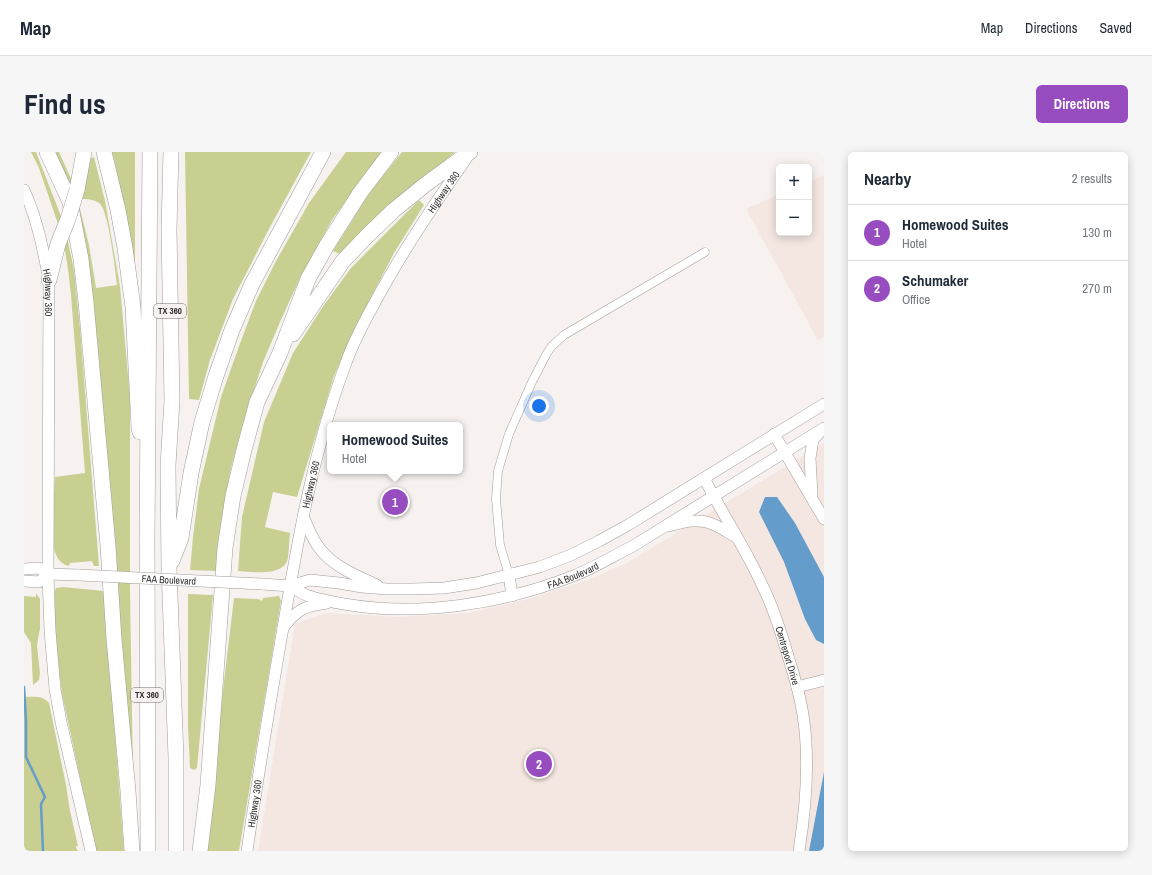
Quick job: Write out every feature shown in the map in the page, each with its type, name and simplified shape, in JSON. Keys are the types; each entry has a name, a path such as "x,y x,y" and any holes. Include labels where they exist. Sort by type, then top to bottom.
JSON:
{"highway":[{"path":"47,152 70,202 81,259 108,546 114,639 132,851"},
{"path":"49,280 58,244 77,190 84,152"},
{"path":"104,152 118,210 125,248 133,308 139,428 148,452"},
{"name":"TX 360","path":"148,851 147,539 150,152"},
{"name":"TX 360","path":"172,152 169,228 172,401 168,465 169,568 176,758 176,851"},
{"path":"169,568 181,538 191,473 202,422 232,330 252,284 323,152"},
{"path":"298,199 334,152"},
{"path":"200,851 208,785 225,548 244,450 257,402 280,353 308,280 327,245 360,193 391,152"},
{"path":"280,353 348,255 394,210 426,184 470,152"}],"street":[{"name":"Highway 360","path":"247,851 270,700 290,586 303,516 325,425 346,361 382,288 436,201 470,152"},
{"name":"Highway 360","path":"24,190 29,199 36,221 49,280 48,574 50,631 55,688 61,722 91,851"},
{"path":"512,596 500,545 496,499 498,471 508,434 547,353 564,335 705,252"},
{"name":"FAA Boulevard","path":"24,569 39,568 48,574 290,586 310,580 387,589 444,588 476,583 540,567 571,555 599,541 628,525 824,404"},
{"path":"812,498 810,458 813,440 824,428"},
{"name":"FAA Boulevard","path":"290,586 308,596 332,602 365,608 398,610 463,605 512,596 574,576 633,546 824,428"},
{"path":"774,434 824,518"},
{"name":"Centreport Drive","path":"704,478 764,588 779,625 797,687 803,715 806,747 806,796 799,851"},
{"path":"303,516 319,549 330,560 356,576 387,589"},
{"path":"663,527 697,521 707,522 724,529 738,539"},
{"name":"FAA Boulevard","path":"24,581 39,582 48,574"},
{"path":"283,628 290,619 302,609 310,605 332,602"},
{"path":"797,687 824,680"}],"shaded area":[{"path":"824,175 824,337 818,340 746,209 776,195 776,236 812,236 812,181"},
{"path":"824,443 824,851 258,851 295,624 325,613 398,617 469,613 528,599 585,581 627,563"}],"green space":[{"path":"31,152 36,152 62,219 59,227 39,168"},
{"path":"51,152 59,152 73,183 71,191"},
{"path":"112,152 135,152 135,288 116,168"},
{"path":"185,152 311,152 233,299 210,360 199,400 189,399"},
{"path":"346,152 382,152 332,220 301,276 263,362 231,468 224,507 216,571 190,570 199,489 221,397 238,349 256,301 275,263 309,203"},
{"path":"402,152 455,152 342,255 333,251 370,192"},
{"path":"94,157 105,201 120,286 130,398 130,591 133,776 76,215 79,205 89,245 96,288 117,285 109,228 103,208 99,203 94,201 80,199 91,158"},
{"path":"419,200 424,205 394,253 356,326 334,376 297,497 273,492 265,527 290,533 288,558 285,564 274,571 238,571 242,517 264,422 293,353 324,305 351,268"},
{"path":"67,237 74,270 80,328 99,566 94,566 92,561 70,563 69,566 66,565 59,560 54,549 55,477 85,473 71,295 64,244"},
{"path":"63,587 104,591 124,851 96,851 62,694 56,643 54,595 56,588"},
{"path":"36,593 40,599 40,629 37,646 40,673 39,680 33,685 31,643 24,632 24,596 36,597"},
{"path":"188,594 213,595 197,768 194,770 190,768 188,727"},
{"path":"279,596 281,601 239,851 206,851 216,748 234,598 258,599 262,601 263,598"},
{"path":"24,697 41,698 47,700 49,703 78,846 76,846 77,850 79,851 24,851"}],"water":[{"path":"765,497 777,497 795,523 824,577 824,644 816,640 805,619 784,562 759,512"},
{"path":"824,772 824,851 809,851"}],"waterway":[{"path":"24,687 26,757 45,797 41,804 43,851"}],"place":[{"name":"Homewood Suites","path":"395,502"},
{"name":"Schumaker","path":"539,764"}]}
